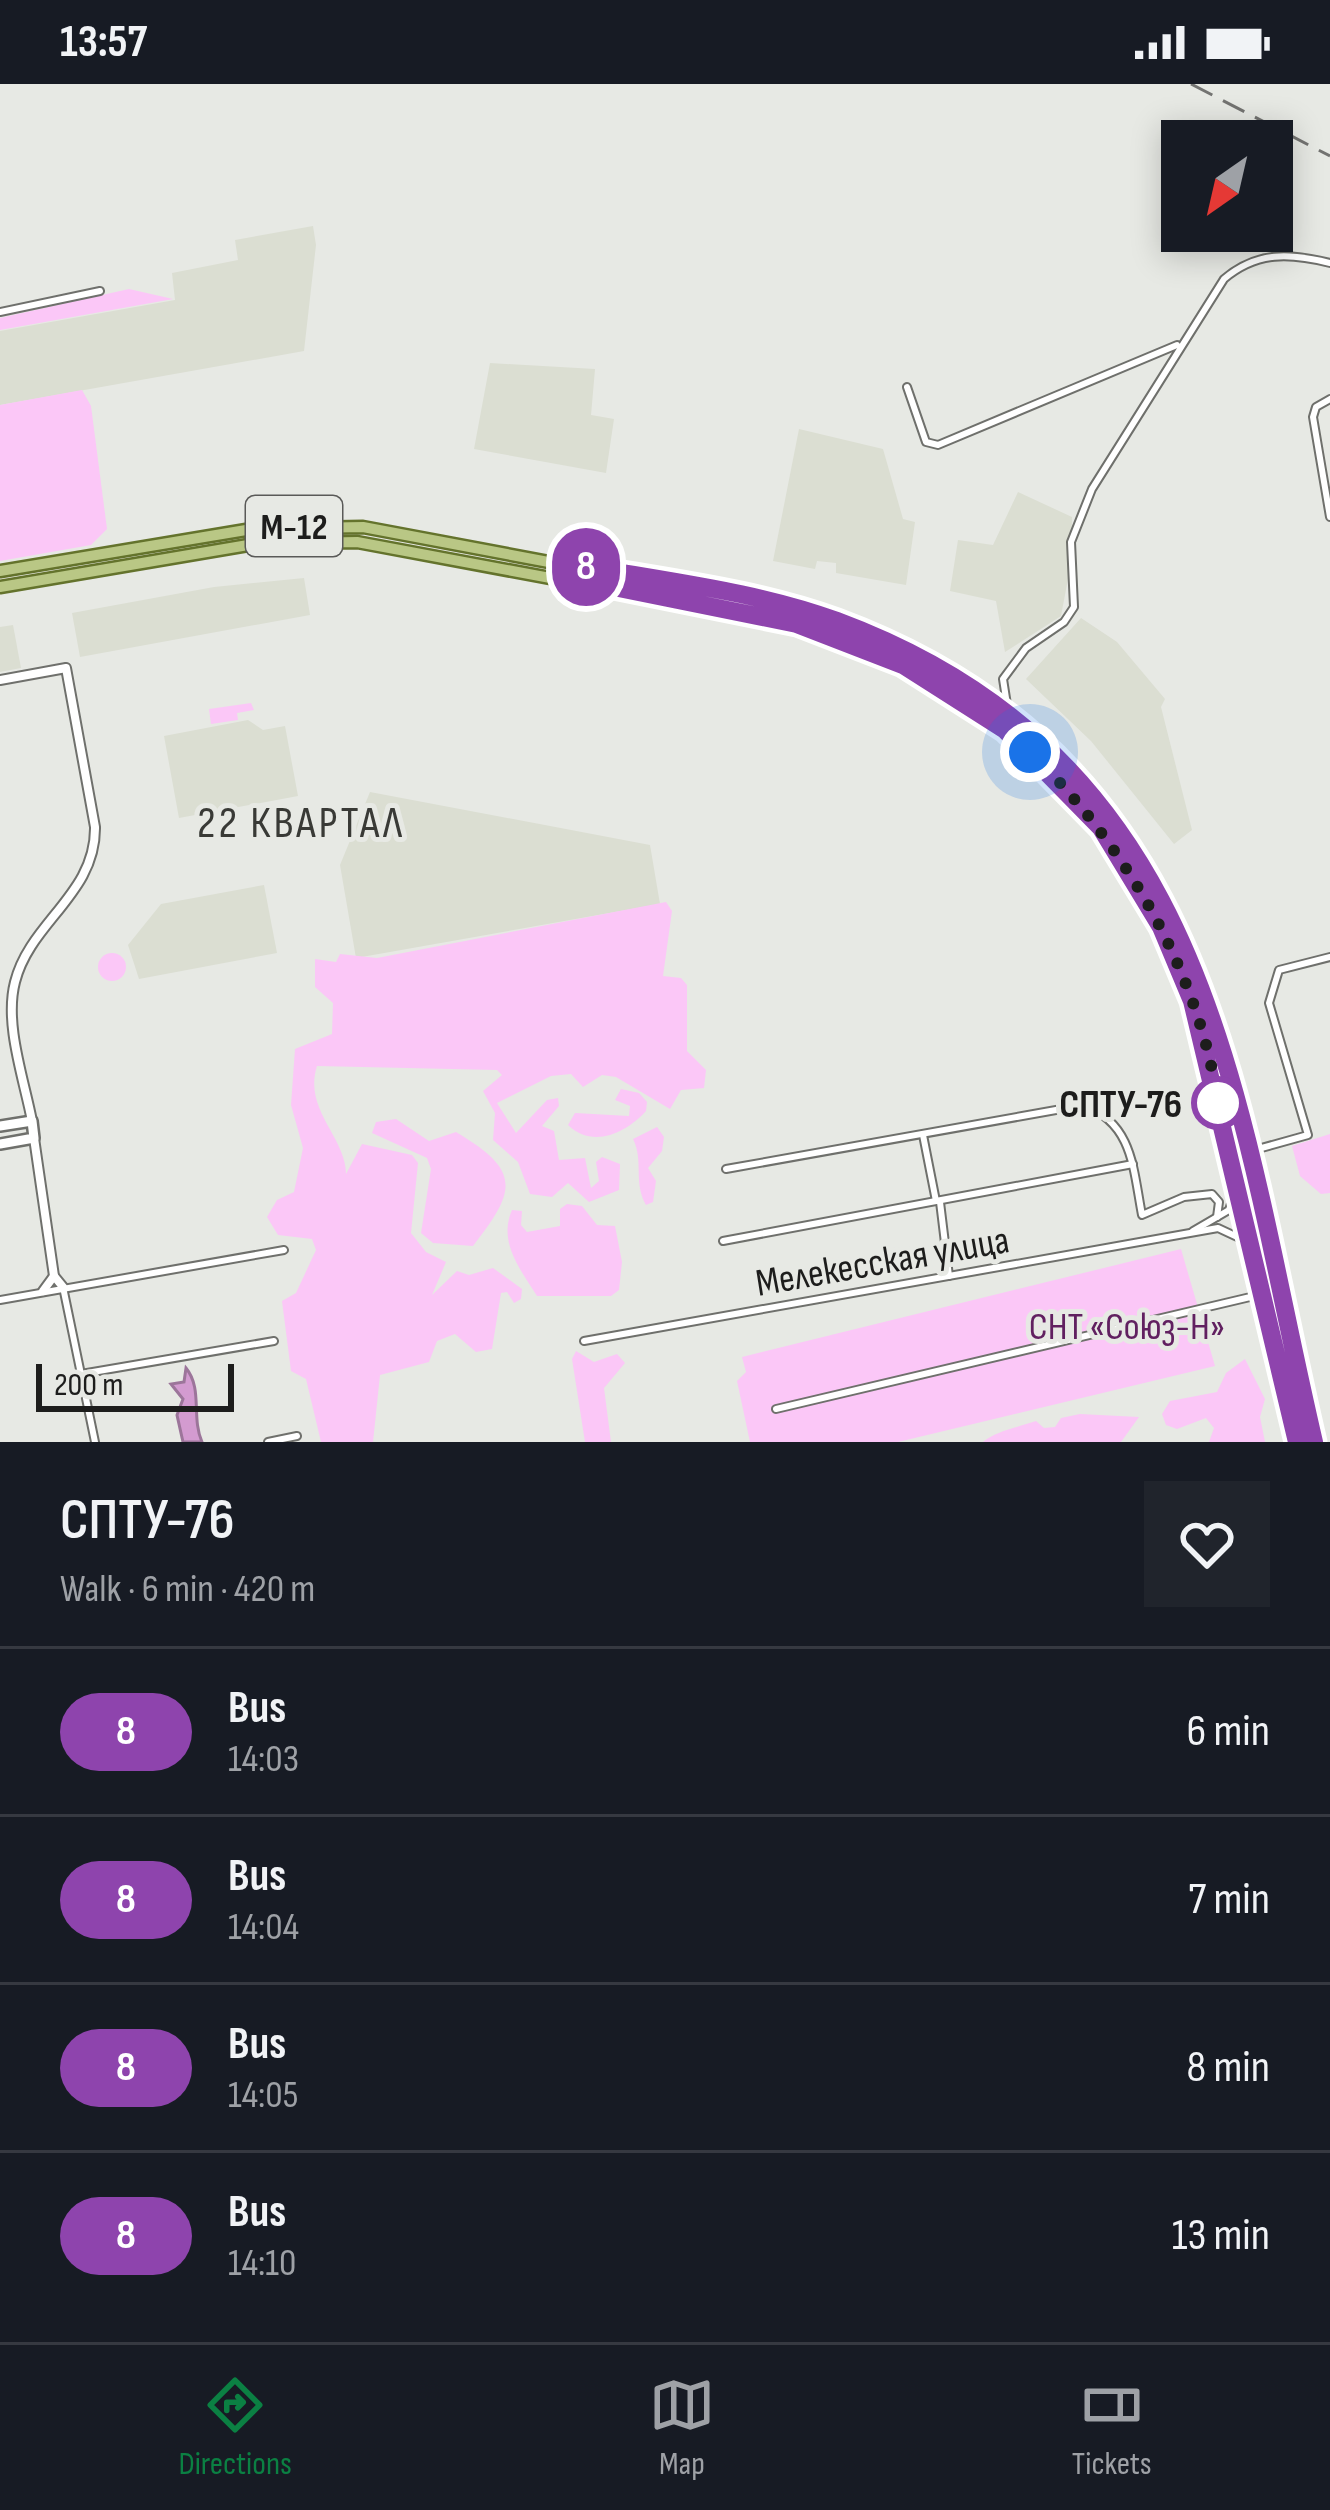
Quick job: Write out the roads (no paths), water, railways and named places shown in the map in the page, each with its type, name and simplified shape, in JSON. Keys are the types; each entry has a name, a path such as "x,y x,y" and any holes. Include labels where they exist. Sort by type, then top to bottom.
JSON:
{"main road":[{"name":"М-12","path":"0,571 218,533 325,525 403,532 724,591 833,620 943,669 1009,714 1092,794 1159,889 1207,996 1314,1442"},
{"name":"М-12","path":"0,587 208,551 323,541 404,548 766,616 831,635 938,684 1030,752 1101,828 1161,927 1204,1041 1298,1442"},
{"path":"584,581 578,570 588,567"},
{"path":"0,1126 32,1121 34,1138 0,1144"}],"street":[{"path":"1009,714 1003,680 1026,648 1064,622 1074,607 1071,542 1085,507 1224,279 1243,263 1300,255 1330,262"},
{"path":"0,312 100,291"},
{"path":"907,387 926,442 938,445 1181,344"},
{"path":"1330,399 1316,407 1313,417 1330,517"},
{"path":"0,680 66,668 94,820 94,850 81,883 15,978 15,1027 32,1121"},
{"path":"1246,1152 1308,1135 1269,1004 1272,981 1280,970 1330,957"},
{"path":"726,1169 1084,1105 1117,1126 1129,1143 1142,1214 1212,1194 1219,1202 1217,1217"},
{"path":"923,1135 949,1276"},
{"path":"34,1138 55,1276 63,1288 95,1442"},
{"path":"723,1241 1132,1164"},
{"path":"1190,1233 1233,1203 1237,1184"},
{"path":"1190,1233 1228,1229 1251,1244"},
{"name":"Мелекесская улица","path":"584,1341 1190,1233"},
{"path":"0,1300 284,1250"},
{"path":"43,1291 55,1276"},
{"path":"776,1409 1263,1294"},
{"path":"81,1374 274,1341"},
{"path":"268,1442 297,1436"}],"railway":[{"path":"1191,84 1330,156"}],"place":[{"name":"СПТУ-76","path":"1218,1103"}],"district":[{"name":"22 КВАРТАЛ","path":"301,821"}],"park label":[{"name":"СНТ «Союз-Н»","path":"1127,1325"}]}
